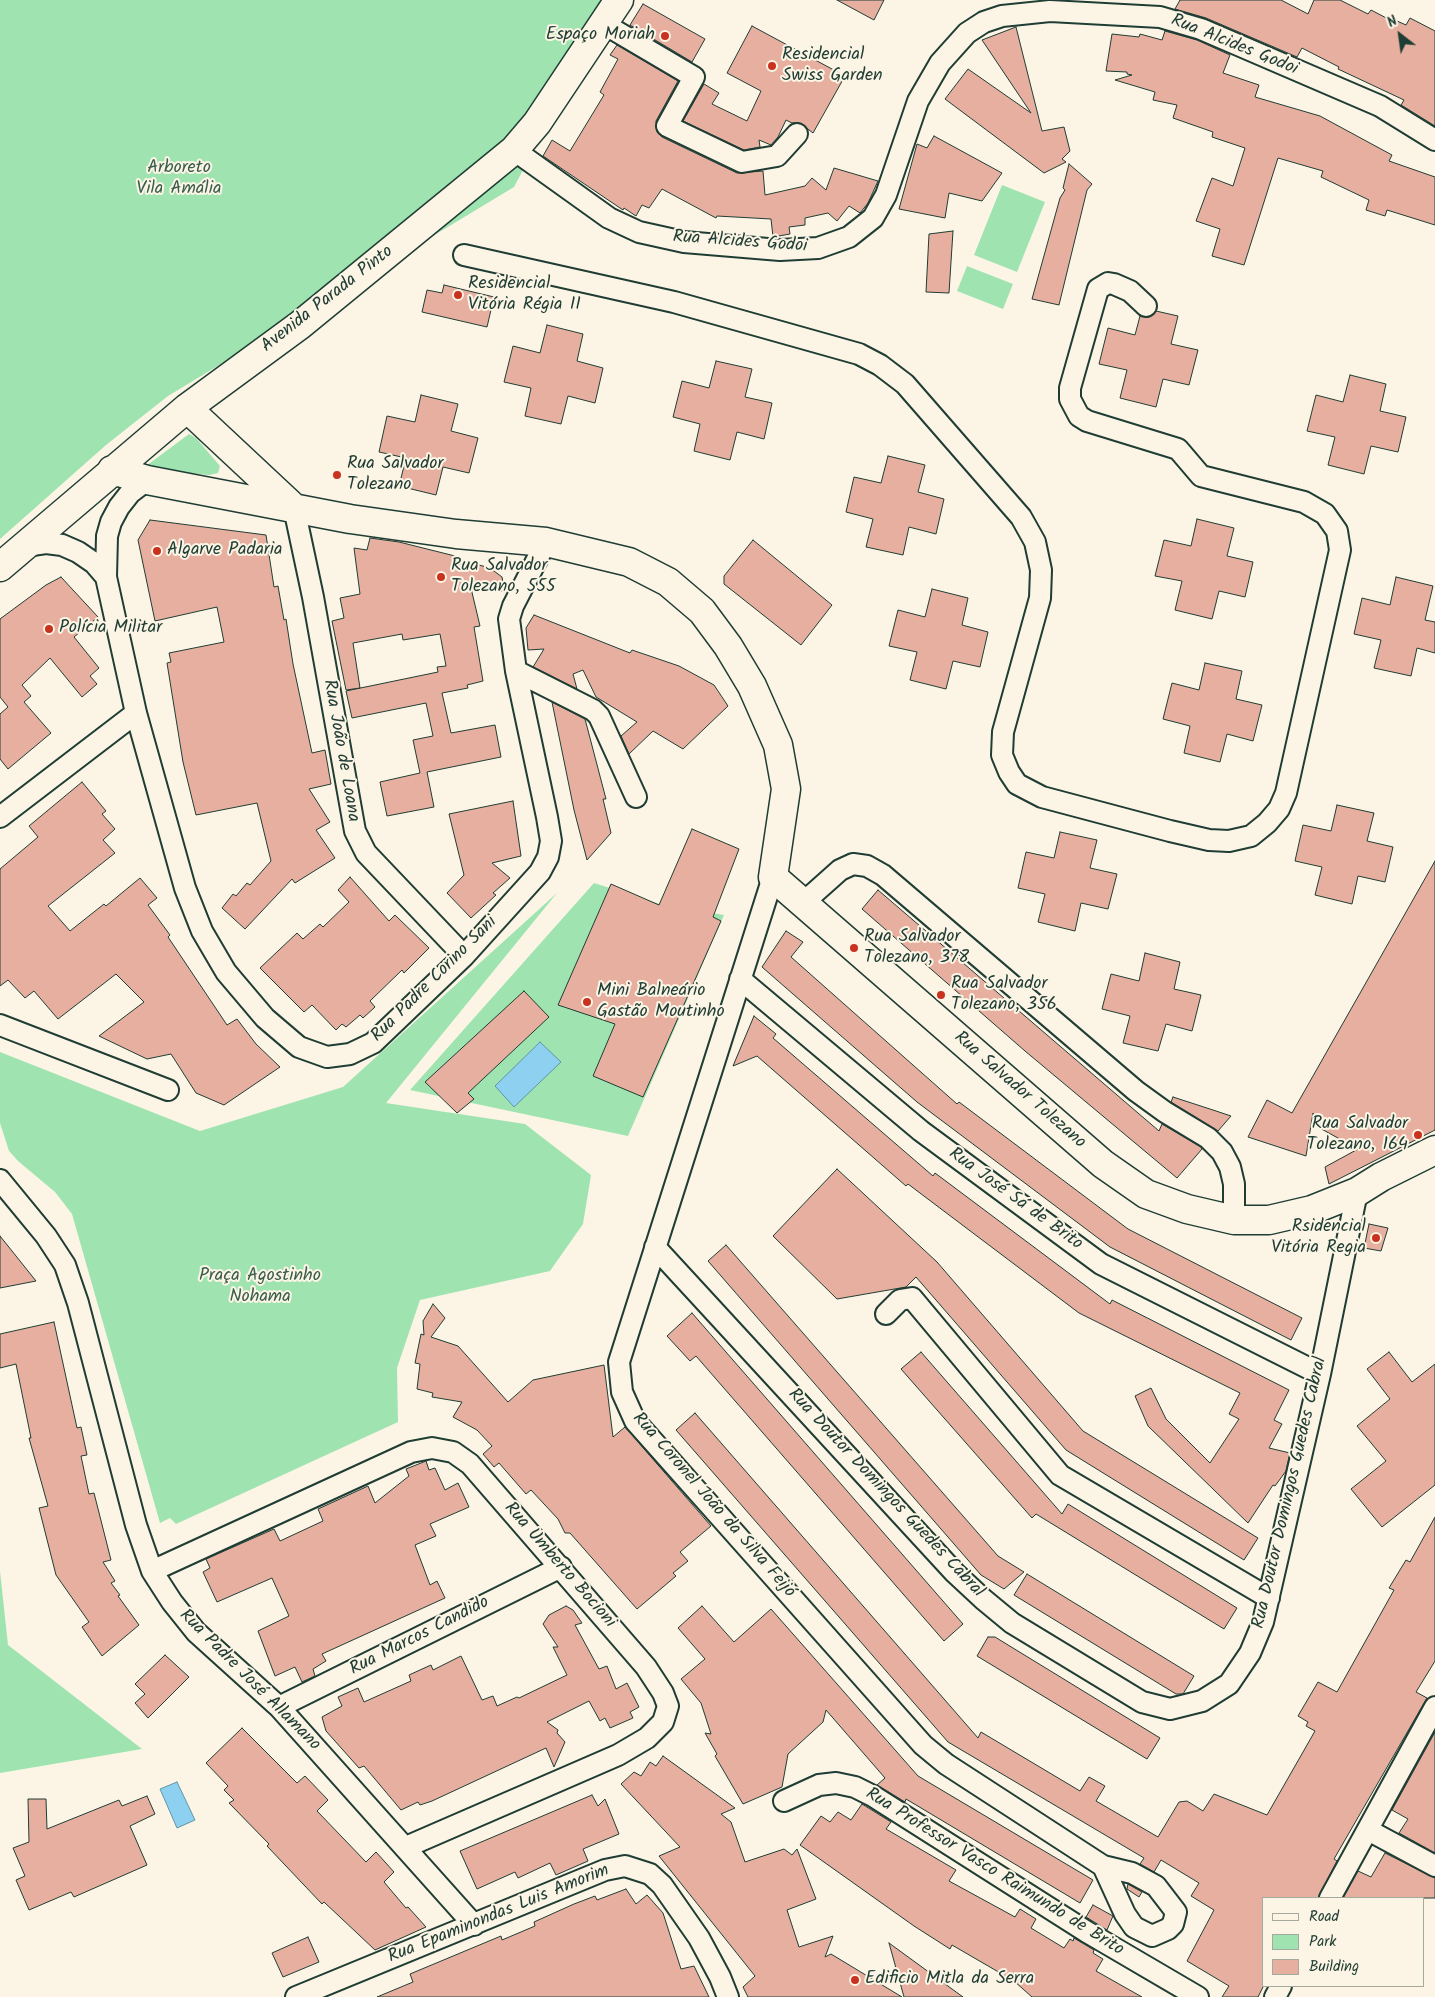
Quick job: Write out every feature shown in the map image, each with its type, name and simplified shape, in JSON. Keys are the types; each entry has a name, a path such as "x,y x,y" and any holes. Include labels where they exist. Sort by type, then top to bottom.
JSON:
{"street":[{"name":"Avenida Parada Pinto","path":"0,567 112,470 188,408 300,325 514,150 538,122 619,0"},
{"name":"Rua Alcides Godoi","path":"514,150 609,218 639,232 684,242 780,250 818,248 849,237 873,218 886,195 918,101 940,64 967,34 984,22 1002,16 1050,11 1160,17 1201,29 1380,106 1435,140"},
{"path":"604,24 694,77 667,126 742,162 776,156 797,134"},
{"path":"464,255 674,302 859,354 880,364 905,384 1022,517 1035,542 1041,570 1040,598 1003,732 1002,754 1009,772 1018,784 1042,797 1208,840 1229,841 1251,836 1267,823 1279,809 1286,793 1340,550 1337,531 1324,514 1304,502 1201,476 1178,449 1087,422 1079,416 1070,399 1070,388 1098,289 1108,283 1114,284 1130,291 1146,306"},
{"path":"188,408 294,508"},
{"path":"214,494 224,486 231,476 234,463 233,450"},
{"path":"112,470 147,480 214,494 350,519 436,531 546,542 629,562 668,582 702,612 728,646 752,686 778,745 786,789 773,877"},
{"name":"Rua Padre Corino Sani","path":"147,480 130,493 119,507 111,522 107,536 106,577 136,713 185,888 202,931 226,972 265,1018 299,1047 328,1057 350,1054 373,1044 464,956 540,872 548,857 551,841 516,671 509,620 513,606 546,542"},
{"name":"Rua João de Loana","path":"294,508 313,597 354,832 366,853 464,956"},
{"path":"25,546 46,543 62,545 78,552 94,563 106,577"},
{"path":"516,671 592,710 599,716 636,797"},
{"path":"0,817 136,713"},
{"path":"803,902 840,870 853,864 867,866 883,875 1136,1091 1165,1112 1208,1138 1222,1152 1230,1167 1234,1184 1234,1220"},
{"name":"Rua Salvador Tolezano","path":"773,877 1103,1164 1146,1194 1187,1210 1234,1220 1269,1220 1312,1210 1357,1192 1381,1177 1435,1150"},
{"name":"Rua Coronel João da Silva Feijó","path":"773,877 619,1362 622,1392 635,1421 923,1744 946,1764 1103,1866"},
{"name":"Rua José Sá de Brito","path":"740,979 921,1132 1101,1264 1320,1374"},
{"path":"0,1025 168,1090"},
{"name":"Rua Padre José Allamano","path":"0,1180 46,1236 65,1265 78,1303 136,1525 152,1571 172,1602 196,1632 279,1707 474,1925"},
{"name":"Rua Doutor Domingos Guedes Cabral","path":"655,1247 955,1574 1012,1623 1142,1702 1170,1709 1202,1702 1228,1684 1250,1653 1263,1622 1320,1374 1357,1192"},
{"path":"886,1314 900,1300 912,1298 1060,1475 1269,1598"},
{"name":"Rua Umberto Bocioni","path":"152,1571 411,1452 432,1448 453,1452 470,1464 561,1566 646,1667 663,1693 668,1706 663,1722 647,1738 618,1755 406,1847"},
{"name":"Rua Marcos Candido","path":"279,1707 561,1566"},
{"path":"1331,1897 1435,1707"},
{"name":"Rua Professor Vasco Raimundo de Brito","path":"784,1801 820,1785 836,1783 855,1787 873,1796 1087,1932 1198,1997"},
{"path":"1368,1830 1435,1866"},
{"name":"Rua Epaminondas Luis Amorim","path":"296,1997 605,1870 625,1866 640,1869 650,1874 662,1884 682,1913 720,1977 728,1997"}],"green space":[{"name":"Arboreto Vila Amália","path":"0,0 613,0 514,187 168,396 106,445 0,539"},
{"path":"1002,185 1045,202 1017,272 974,255"},
{"path":"967,266 1013,284 1003,309 957,291"},
{"path":"189,434 196,438 220,466 218,473 209,475 150,469 146,466"},
{"name":"Mini Balneário Gastão Moutinho","path":"594,883 660,904 724,915 628,1136 410,1090"},
{"name":"Praça Agostinho Nohama","path":"557,893 386,1103 525,1124 591,1175 583,1224 550,1271 420,1300 397,1368 398,1422 176,1524 170,1518 160,1523 72,1214 55,1192 9,1151 0,1123 0,1052 200,1131 343,1087"},
{"path":"0,1571 8,1645 142,1749 0,1773"}],"water":[{"path":"540,1042 561,1062 514,1107 495,1086"},
{"path":"177,1782 195,1820 177,1828 160,1789"}],"building":[{"path":"837,0 884,0 874,20"},
{"path":"1180,0 1281,0 1308,14 1314,0 1340,0 1368,14 1371,10 1396,23 1397,21 1406,25 1410,18 1435,31 1435,126 1401,105 1404,100 1338,69 1339,67 1302,48 1297,57 1206,18 1175,9"},
{"name":"Espaço Moriah","path":"643,4 705,39 692,62 630,25"},
{"path":"752,26 845,76 813,133 800,123 792,123 786,120 778,137 771,145 759,140 760,147 744,150 683,121 704,84 719,93 712,104 747,121 761,91 727,73"},
{"path":"1016,27 1042,131 1064,127 1070,151 1062,159 1066,162 1044,173 945,99 968,69 1031,113 982,40"},
{"path":"1165,31 1197,40 1230,55 1223,73 1259,85 1255,97 1320,116 1392,155 1389,161 1435,177 1435,225 1387,210 1385,216 1366,210 1369,200 1321,177 1323,171 1278,158 1244,265 1212,256 1220,229 1196,221 1212,178 1233,186 1245,148 1212,137 1213,132 1173,118 1177,105 1153,100 1155,92 1115,80 1132,75 1127,74 1127,72 1106,71 1112,34 1139,37 1140,34 1162,40"},
{"path":"617,45 678,81 656,121 657,132 662,137 737,173 763,171 765,195 805,186 812,178 826,190 834,168 878,181 868,203 860,213 849,206 837,221 828,213 805,218 805,225 789,227 790,234 773,237 771,219 717,216 716,218 662,189 649,208 642,205 636,216 624,208 623,210 543,156 552,140 570,151 604,95 600,92 618,59 610,55"},
{"path":"934,136 1002,173 982,201 949,193 945,218 899,209 917,144 927,148"},
{"path":"1069,164 1092,184 1087,190 1059,305 1032,299 1060,198 1065,190 1063,188"},
{"path":"953,231 949,293 926,292 929,234"},
{"name":"Residencial Vitória Régia II","path":"444,285 494,297 487,327 422,312 427,290 442,293"},
{"path":"1156,311 1178,316 1171,344 1198,350 1189,385 1163,379 1156,407 1120,398 1127,370 1099,364 1108,328 1135,335 1140,316 1149,317"},
{"path":"547,325 583,334 577,361 603,368 595,403 568,396 561,424 525,416 531,388 504,382 513,346 540,353"},
{"path":"716,361 752,369 745,397 772,403 764,439 737,432 730,460 694,451 700,424 673,417 682,381 709,388"},
{"path":"1350,375 1386,384 1380,411 1406,417 1398,452 1371,446 1364,474 1328,465 1335,437 1307,431 1316,395 1343,402"},
{"path":"421,395 458,404 451,431 478,438 469,473 443,467 436,495 399,486 406,458 379,452 387,416 415,422"},
{"path":"888,456 925,465 918,492 944,499 936,534 909,527 903,555 866,547 873,519 846,512 854,477 881,483"},
{"path":"1197,519 1234,528 1227,556 1253,562 1245,597 1219,591 1212,619 1175,610 1182,581 1155,576 1164,540 1191,546"},
{"path":"150,520 266,535 274,587 278,586 284,620 286,619 293,664 312,753 325,750 331,784 309,789 330,822 316,830 335,858 295,883 292,879 245,929 222,908 233,894 236,896 247,883 250,885 271,861 257,803 196,815 183,762 167,663 171,662 169,653 224,642 217,607 155,621 138,540"},
{"path":"370,538 399,542 455,556 456,564 479,565 490,568 502,577 505,592 470,584 480,626 474,627 483,681 467,685 468,688 442,693 451,733 495,725 501,757 427,772 434,807 387,816 380,782 420,773 413,740 433,736 426,703 352,718 346,691 438,672 437,667 446,666 440,634 403,640 402,634 353,643 360,688 346,690 332,621 344,618 340,598 360,594 354,548 367,550"},
{"path":"753,540 832,605 801,645 724,584 724,576"},
{"path":"61,577 98,617 74,637 99,668 90,676 97,684 82,697 50,658 22,685 31,696 24,702 51,733 8,769 0,759 0,714 8,707 0,697 0,619 46,585"},
{"path":"1396,577 1433,586 1425,620 1435,622 1435,653 1417,648 1411,676 1374,668 1381,640 1354,634 1362,598 1390,605"},
{"path":"932,589 968,598 962,625 988,632 980,667 953,661 946,689 910,680 917,652 889,646 898,610 925,617"},
{"path":"534,615 630,653 632,650 679,666 714,685 728,706 683,749 653,731 629,754 621,736 637,722 596,697 583,670 573,674 577,689 533,667 544,649 528,650 526,628"},
{"path":"1205,663 1242,671 1236,699 1262,705 1253,741 1227,734 1220,762 1184,753 1190,726 1163,719 1172,683 1199,690"},
{"path":"552,702 585,719 606,799 603,799 611,833 587,860 574,810"},
{"path":"82,782 106,811 102,814 115,829 103,840 115,853 48,906 70,931 104,904 106,906 140,878 157,898 148,905 170,935 168,937 227,1025 237,1019 256,1044 280,1067 224,1105 196,1093 171,1054 147,1059 99,1036 144,1002 116,974 58,1019 34,991 25,998 8,980 0,986 0,869 38,837 29,826"},
{"path":"513,801 521,856 492,863 510,878 493,893 496,895 471,918 447,893 464,875 449,814"},
{"path":"1337,805 1374,813 1367,841 1393,847 1385,882 1358,876 1352,904 1315,895 1322,867 1295,861 1303,825 1331,831"},
{"path":"692,829 739,849 713,917 721,921 643,1097 593,1076 615,1024 558,1005 611,884 659,905"},
{"path":"1060,832 1097,840 1090,868 1117,874 1108,909 1081,903 1075,931 1038,922 1045,894 1018,888 1026,852 1054,858"},
{"path":"1435,861 1435,1130 1329,1184 1325,1167 1358,1149 1316,1126 1313,1113 1306,1156 1248,1137 1267,1100 1292,1113"},
{"path":"350,877 389,921 395,915 429,948 404,973 402,970 370,1001 375,1007 363,1018 360,1015 346,1027 342,1024 336,1030 312,1005 304,1012 260,968 297,933 303,939 320,924 323,927 349,902 338,890"},
{"path":"878,890 1159,1131 1162,1124 1201,1147 1202,1149 1177,1178 1025,1051 862,909"},
{"path":"786,931 803,942 791,957 957,1104 959,1102 1128,1229 1302,1318 1291,1340 1110,1247 917,1102 762,967"},
{"path":"1145,953 1180,962 1174,989 1201,995 1192,1031 1166,1024 1158,1051 1123,1043 1130,1016 1102,1009 1111,974 1139,981"},
{"path":"524,991 549,1017 468,1093 474,1099 457,1113 425,1082"},
{"path":"754,1016 776,1034 773,1038 933,1176 935,1173 1110,1304 1112,1300 1289,1390 1274,1420 1282,1424 1269,1448 1290,1453 1286,1471 1275,1486 1273,1485 1248,1523 1148,1426 1135,1396 1151,1388 1166,1419 1210,1463 1239,1419 1229,1414 1240,1393 1079,1313 908,1184 906,1186 757,1056 733,1066"},
{"path":"1173,1097 1231,1116 1218,1131 1171,1102"},
{"path":"837,1169 937,1262 1083,1431 1258,1538 1244,1560 1066,1450 916,1277 906,1287 837,1299 773,1236"},
{"name":"Rsidencial Vitória Regia","path":"1369,1224 1388,1228 1381,1251 1364,1248"},
{"path":"0,1236 36,1281 0,1288"},
{"path":"726,1245 998,1556 1024,1572 1004,1589 981,1575 708,1261"},
{"path":"433,1304 445,1318 431,1337 458,1346 508,1402 533,1380 604,1365 613,1437 625,1427 711,1526 680,1552 688,1561 673,1573 676,1576 637,1609 570,1533 565,1533 558,1519 531,1490 526,1494 499,1463 494,1467 483,1454 492,1446 477,1430 453,1417 462,1402 432,1397 433,1393 417,1389 420,1364 415,1363 421,1334 424,1335 423,1321"},
{"path":"692,1313 963,1624 944,1641 696,1356 690,1361 667,1336"},
{"path":"54,1322 77,1428 81,1427 87,1455 81,1456 89,1494 94,1493 111,1560 103,1562 115,1581 111,1583 120,1595 118,1596 139,1625 102,1656 82,1627 89,1622 56,1575 39,1508 48,1506 29,1438 31,1438 16,1364 0,1368 0,1334"},
{"path":"921,1352 1062,1514 1068,1504 1237,1608 1224,1629 1036,1514 1032,1518 901,1369"},
{"path":"1389,1352 1412,1382 1435,1364 1435,1485 1382,1527 1351,1489 1386,1461 1357,1426 1390,1399 1367,1369"},
{"path":"695,1413 978,1738 981,1732 1080,1791 1089,1777 1105,1786 1096,1801 1158,1837 1179,1802 1187,1801 1203,1811 1214,1794 1267,1815 1315,1731 1306,1726 1308,1722 1298,1716 1318,1682 1337,1692 1394,1590 1389,1588 1406,1560 1410,1562 1435,1517 1435,1661 1416,1692 1427,1698 1334,1859 1337,1861 1319,1897 1262,1897 1263,1987 1258,1997 1222,1997 1229,1986 1187,1961 1214,1910 1191,1896 1199,1883 1161,1860 1154,1872 1140,1864 1144,1858 948,1742 676,1430"},
{"path":"426,1461 429,1470 435,1468 445,1490 458,1483 469,1507 430,1524 436,1536 415,1545 430,1585 437,1581 445,1598 322,1654 326,1661 313,1669 315,1676 302,1682 295,1667 275,1676 258,1631 289,1616 272,1578 217,1602 203,1572 210,1568 206,1559 274,1529 280,1541 323,1521 318,1509 368,1486 375,1503 409,1476 406,1469"},
{"path":"1027,1574 1194,1676 1183,1694 1176,1694 1014,1595"},
{"path":"566,1606 573,1610 582,1623 575,1625 599,1669 607,1666 616,1689 627,1683 639,1707 630,1712 633,1718 610,1728 605,1718 600,1721 589,1701 547,1722 558,1730 557,1733 565,1742 554,1767 546,1748 432,1801 420,1805 418,1802 401,1810 364,1766 359,1768 326,1731 322,1717 342,1706 338,1697 358,1688 364,1702 411,1681 409,1675 431,1665 433,1670 461,1656 482,1700 493,1696 497,1706 517,1697 519,1698 567,1675 553,1647 558,1647 543,1624 549,1615"},
{"path":"702,1606 734,1642 771,1609 918,1776 1093,1880 1080,1903 906,1799 905,1802 877,1785 885,1778 826,1710 823,1722 788,1754 782,1787 743,1804 715,1756 717,1754 705,1733 711,1734 701,1703 681,1679 705,1659 678,1628"},
{"path":"988,1637 995,1637 1160,1738 1147,1759 977,1656"},
{"path":"165,1655 189,1677 148,1718 135,1703 145,1694 135,1684"},
{"path":"242,1728 297,1783 305,1776 328,1800 317,1811 366,1862 376,1852 394,1872 384,1882 406,1908 408,1907 426,1927 375,1950 324,1902 322,1904 267,1846 269,1844 229,1803 234,1800 224,1790 228,1786 206,1763"},
{"path":"1435,1732 1435,1853 1399,1833 1408,1819 1392,1810"},
{"path":"663,1756 735,1808 721,1814 731,1822 745,1862 784,1849 792,1855 797,1849 816,1899 787,1910 799,1947 833,1936 825,1957 831,1954 902,1997 748,1997 743,1987 755,1976 659,1856 680,1847 621,1784 634,1772 641,1776 650,1762 656,1766"},
{"path":"592,1795 598,1806 605,1799 619,1834 583,1849 588,1861 556,1875 550,1863 518,1878 515,1872 477,1889 460,1851"},
{"path":"147,1796 155,1814 130,1826 147,1865 74,1897 71,1892 29,1910 16,1880 25,1876 13,1848 29,1842 28,1799 46,1799 47,1829 119,1800 122,1806"},
{"path":"862,1804 891,1822 886,1829 956,1870 949,1881 1015,1917 1020,1909 1036,1919 1031,1928 1064,1948 1070,1939 1073,1941 1074,1938 1094,1950 1093,1953 1103,1959 1096,1971 1142,1997 1032,1997 1014,1981 952,1945 950,1949 914,1926 800,1845 821,1816 830,1822 838,1812 851,1820"},
{"path":"1385,1853 1435,1878 1435,1898 1344,1897 1358,1871 1371,1877"},
{"path":"1128,1884 1142,1892 1139,1897 1127,1889"},
{"path":"626,1889 636,1904 647,1895 663,1913 681,1969 694,1966 709,1997 377,1997 413,1982 410,1974 501,1936 502,1940 535,1926 534,1922 574,1904 595,1896 597,1900"},
{"path":"1093,1905 1113,1916 1107,1930 1086,1917"},
{"path":"308,1937 319,1962 283,1977 272,1953"},
{"path":"889,1943 963,1997 904,1997"}],"place":[{"name":"Espaço Moriah","path":"665,36"},
{"name":"Residencial Swiss Garden","path":"772,66"},
{"name":"Residencial Vitória Régia II","path":"458,295"},
{"name":"Rua Salvador Tolezano","path":"337,475"},
{"name":"Algarve Padaria","path":"157,551"},
{"name":"Rua Salvador Tolezano, 555","path":"441,577"},
{"name":"Polícia Militar","path":"49,629"},
{"name":"Rua Salvador Tolezano, 378","path":"854,948"},
{"name":"Rua Salvador Tolezano, 356","path":"941,995"},
{"name":"Mini Balneário Gastão Moutinho","path":"587,1002"},
{"name":"Rua Salvador Tolezano, 164","path":"1418,1135"},
{"name":"Rsidencial Vitória Regia","path":"1376,1238"},
{"name":"Edificio Mitla da Serra","path":"855,1980"}]}
